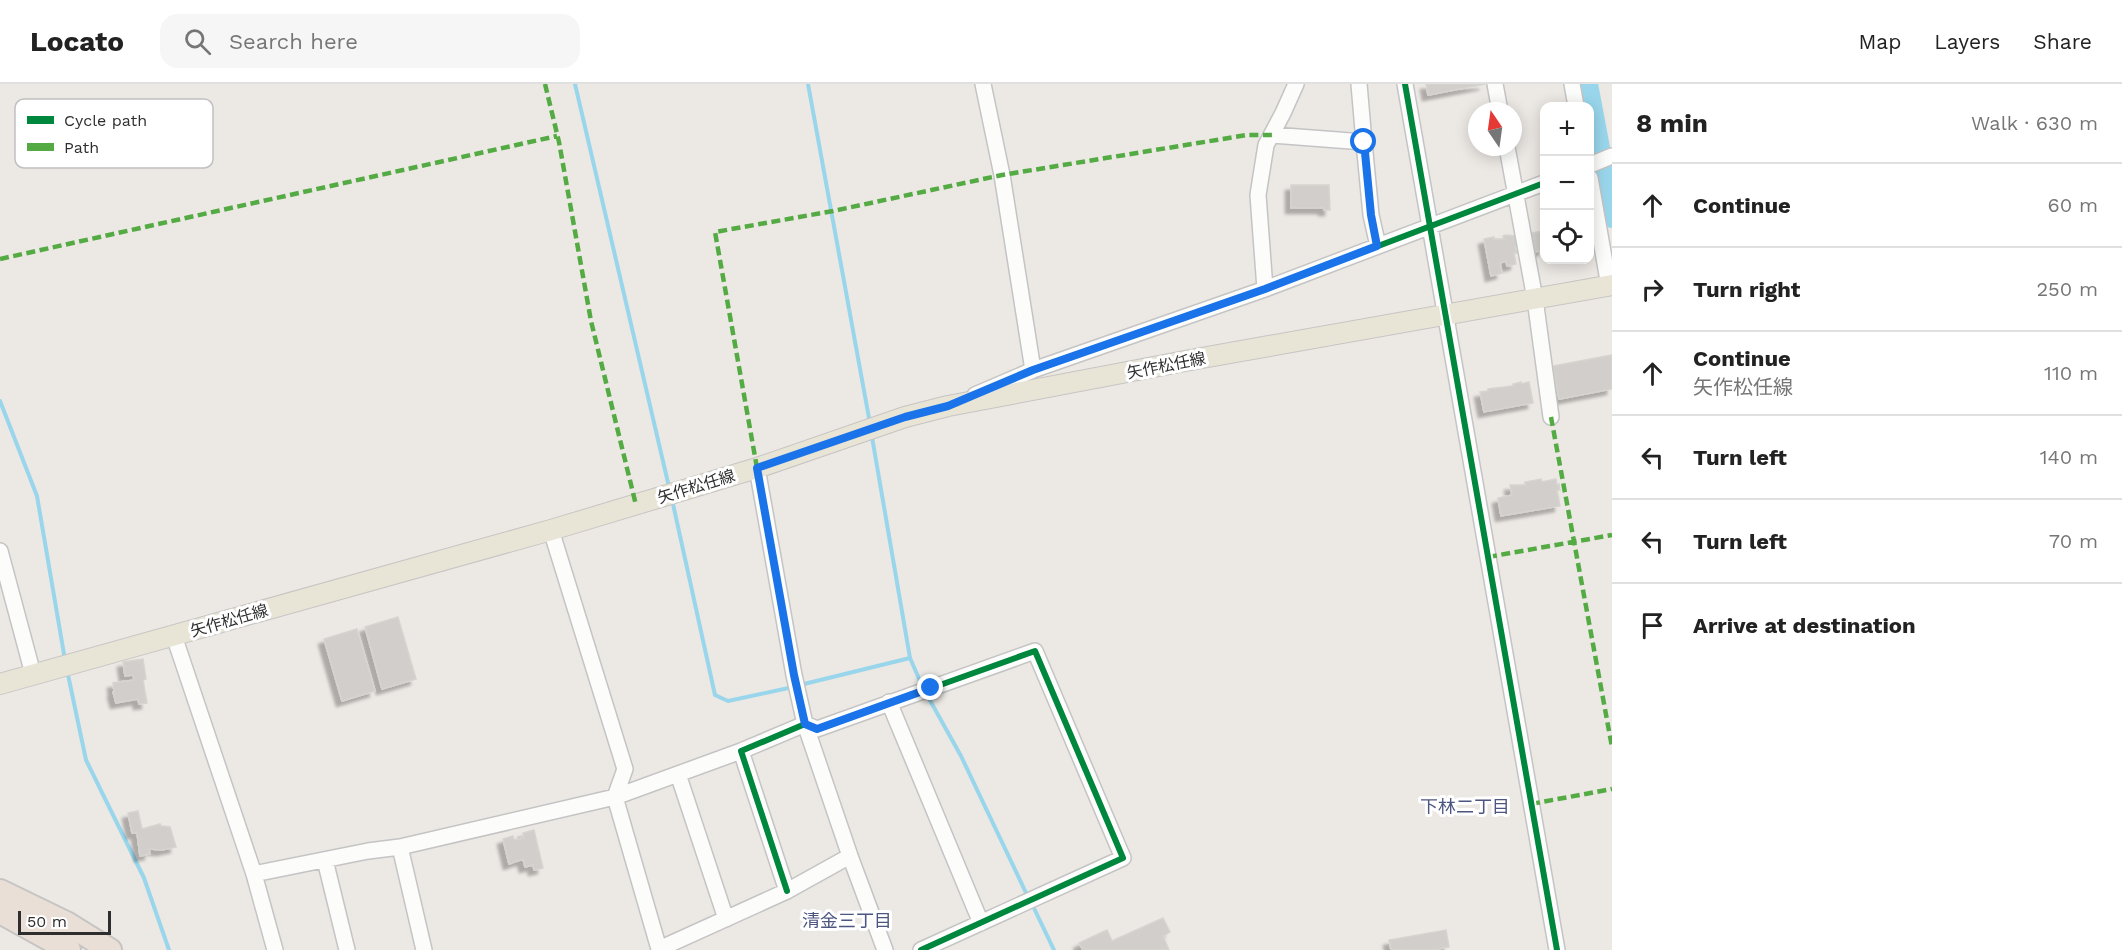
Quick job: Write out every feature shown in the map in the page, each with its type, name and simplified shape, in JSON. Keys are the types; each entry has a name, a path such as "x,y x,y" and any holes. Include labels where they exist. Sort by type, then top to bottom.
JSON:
{"highway":[{"path":"0,891 68,924 110,950"},
{"path":"0,912 69,950"}],"main road":[{"name":"矢作松任線","path":"0,684 551,530 757,468 905,417 948,406 1446,313 1611,285"}],"street":[{"path":"983,84 1002,175 1033,370"},
{"path":"1265,289 1258,195 1266,145 1296,84"},
{"path":"1359,84 1371,215 1377,246"},
{"path":"1405,84 1557,950"},
{"path":"1496,84 1499,102"},
{"path":"1572,84 1575,102"},
{"path":"1272,135 1364,142"},
{"path":"1509,156 1534,299 1551,417"},
{"path":"948,406 1033,370 1265,289 1540,185"},
{"path":"1594,198 1611,285"},
{"path":"757,468 795,681 804,717 850,856 885,950"},
{"path":"551,530 625,769 615,797 659,950 787,891 850,856"},
{"path":"0,551 7,607 33,674"},
{"path":"174,636 254,874 275,950"},
{"path":"804,717 817,729 1035,651 1123,858 921,950"},
{"path":"889,702 981,923"},
{"path":"254,874 400,847 615,797 741,751 804,717"},
{"path":"741,751 787,891"},
{"path":"678,774 726,919"},
{"path":"400,847 424,950"},
{"path":"325,860 347,950"}],"building":[{"path":"1426,84 1485,84 1428,95"},
{"path":"1291,185 1329,185 1330,210 1291,208"},
{"path":"1540,232 1540,251 1534,252 1531,233"},
{"path":"1503,236 1516,236 1518,246 1515,247 1517,253 1514,253 1516,264 1507,266 1506,261 1500,263 1502,273 1491,276 1484,239 1494,237 1494,239 1504,239"},
{"path":"1612,355 1612,389 1559,399 1553,366"},
{"path":"1521,382 1521,384 1529,382 1533,403 1484,412 1480,392 1513,386"},
{"path":"1541,479 1542,482 1556,479 1560,490 1557,490 1560,506 1501,516 1498,498 1512,495 1510,485 1525,485 1525,482"},
{"path":"1541,479 1542,482 1556,479 1560,490 1557,490 1560,506 1501,516 1498,498 1512,495 1510,485 1525,485 1525,482"},
{"path":"398,617 416,679 382,689 365,627"},
{"path":"357,629 375,691 342,701 324,639"},
{"path":"143,659 146,679 143,680 147,703 139,704 138,699 116,703 113,683 134,680 133,675 125,676 123,662"},
{"path":"138,811 142,829 160,824 170,827 176,847 162,850 149,849 150,854 140,856 137,833 132,833 128,813"},
{"path":"534,830 543,868 534,870 533,865 525,867 523,859 509,864 503,839 513,836 514,840 524,838 523,833"},
{"path":"1163,918 1170,932 1163,936 1169,950 1083,950 1079,943 1107,930 1112,941"},
{"path":"1446,930 1449,947 1434,950 1391,950 1389,940"}],"waterway":[{"path":"575,84 669,487"},
{"path":"808,84 869,418"},
{"path":"1587,84 1612,217"},
{"path":"0,401 37,496 65,660"},
{"path":"872,437 910,658 923,688"},
{"path":"673,504 715,695 728,701 793,687"},
{"path":"800,685 910,658"},
{"path":"67,670 86,760 144,878 169,950"},
{"path":"927,695 961,756 1028,897"},
{"path":"1032,904 1054,950"}],"marked path":[{"path":"545,84 559,142 591,321 636,505"},
{"path":"757,468 715,232 833,211 1002,175 1247,135 1272,135"},
{"path":"0,259 557,136"},
{"path":"1551,417 1612,747"},
{"path":"1488,557 1612,535"},
{"path":"1531,804 1612,789"}],"cycle path":[{"path":"1405,84 1557,950"},
{"path":"1033,370 1265,289 1540,185"},
{"path":"787,891 741,751 805,724 817,729 1035,651 1123,858 921,950"}],"district":[{"name":"下林二丁目","path":"1465,807"},
{"name":"清金三丁目","path":"847,921"}],"route":[{"path":"931,688 817,729 805,724 757,468 905,417 948,406 1033,370 1265,289 1377,246 1371,215 1364,142"}]}
